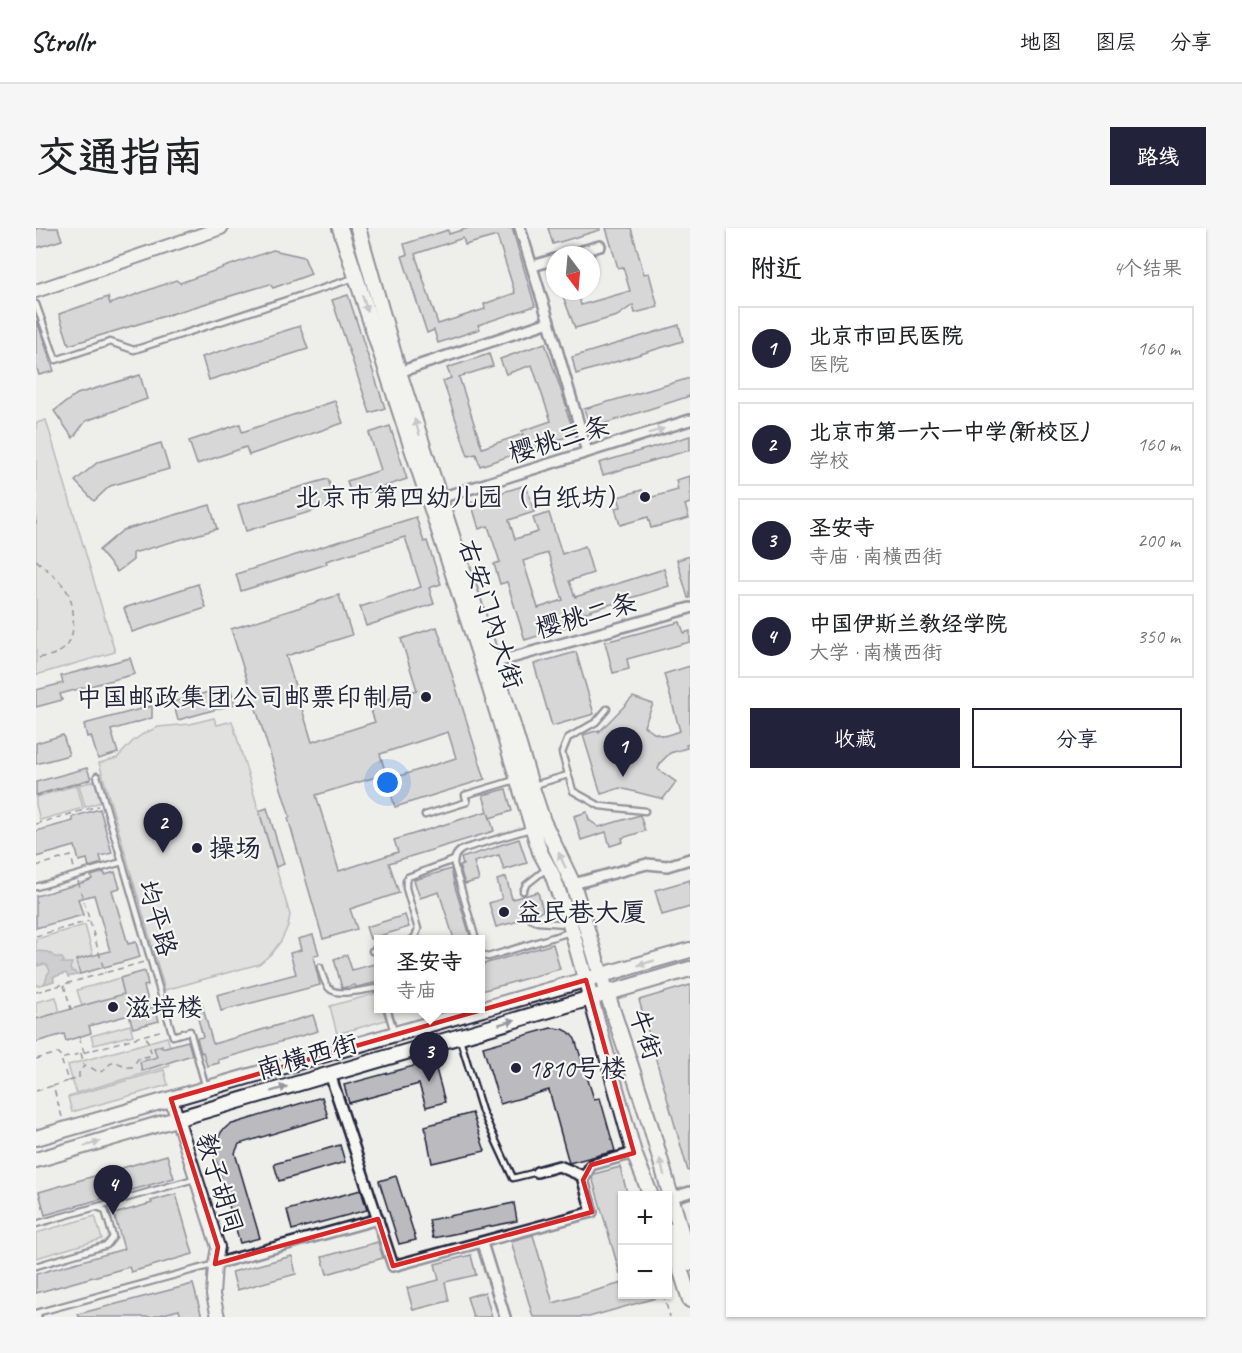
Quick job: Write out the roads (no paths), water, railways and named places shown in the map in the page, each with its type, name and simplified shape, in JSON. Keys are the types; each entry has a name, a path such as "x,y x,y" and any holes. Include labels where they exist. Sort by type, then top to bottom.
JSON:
{"main road":[{"name":"右安门内大街","path":"340,228 435,500 488,664 543,821 573,884 601,975"},
{"name":"右安门内大街","path":"358,228 435,500"},
{"name":"右安门内大街","path":"488,664 540,852 552,874 586,980"},
{"name":"南横西街","path":"485,1009 690,950"},
{"name":"南横西街","path":"36,1160 690,969"},
{"name":"牛街","path":"601,975 651,1127 668,1191"},
{"name":"牛街","path":"586,980 634,1153 649,1191"},
{"name":"南横西街","path":"36,1138 469,1013"},
{"name":"牛街","path":"672,1204 690,1263"},
{"path":"672,1243 690,1300"}],"street":[{"path":"36,291 221,228"},
{"path":"520,228 587,452"},
{"path":"533,266 546,262"},
{"path":"399,372 549,322"},
{"name":"樱桃三条","path":"435,500 690,420"},
{"name":"樱桃二条","path":"488,664 690,608"},
{"path":"573,884 647,864 667,866 690,859"},
{"path":"330,1074 393,1266 592,1212 583,1180 591,1165 634,1153"},
{"name":"教子胡同","path":"171,1099 218,1247 213,1295 218,1317"},
{"path":"537,1172 559,1166 585,1177"},
{"path":"672,1197 690,1192"},
{"path":"215,1264 378,1219"},
{"path":"482,1243 505,1317"}],"lane":[{"path":"36,304 56,360 110,342 134,350 356,277"},
{"path":"607,709 596,722 568,738 562,753 573,791 600,806 645,811"},
{"path":"531,785 568,775"},
{"name":"均平路","path":"97,777 173,1036 190,1031 206,1089"},
{"path":"425,815 467,802 465,795 518,779"},
{"path":"475,935 453,864 458,852 533,828"},
{"path":"416,935 418,929 406,888 408,877 454,860"},
{"path":"36,887 122,862"},
{"path":"523,891 526,885 549,867"},
{"path":"531,919 571,928"},
{"path":"485,956 571,928"},
{"path":"320,967 327,987 332,992 374,989"},
{"path":"389,1013 395,1034"},
{"path":"459,1036 482,1111 513,1178 537,1172"},
{"path":"36,1224 196,1179"},
{"path":"36,1266 106,1245 112,1237 105,1210 97,1207"},
{"path":"36,1315 215,1264"}],"place":[{"name":"北京市第四幼儿园（白纸坊）","path":"645,497"},
{"name":"中国邮政集团公司邮票印制局","path":"426,697"},
{"name":"北京市回民医院","path":"623,777"},
{"name":"操场","path":"197,848"},
{"name":"北京市第一六一中学(新校区)","path":"163,853"},
{"name":"益民巷大厦","path":"504,912"},
{"name":"滋培楼","path":"113,1007"},
{"name":"1810号楼","path":"516,1068"},
{"name":"圣安寺","path":"429,1082"},
{"name":"中国伊斯兰教经学院","path":"113,1215"}]}
